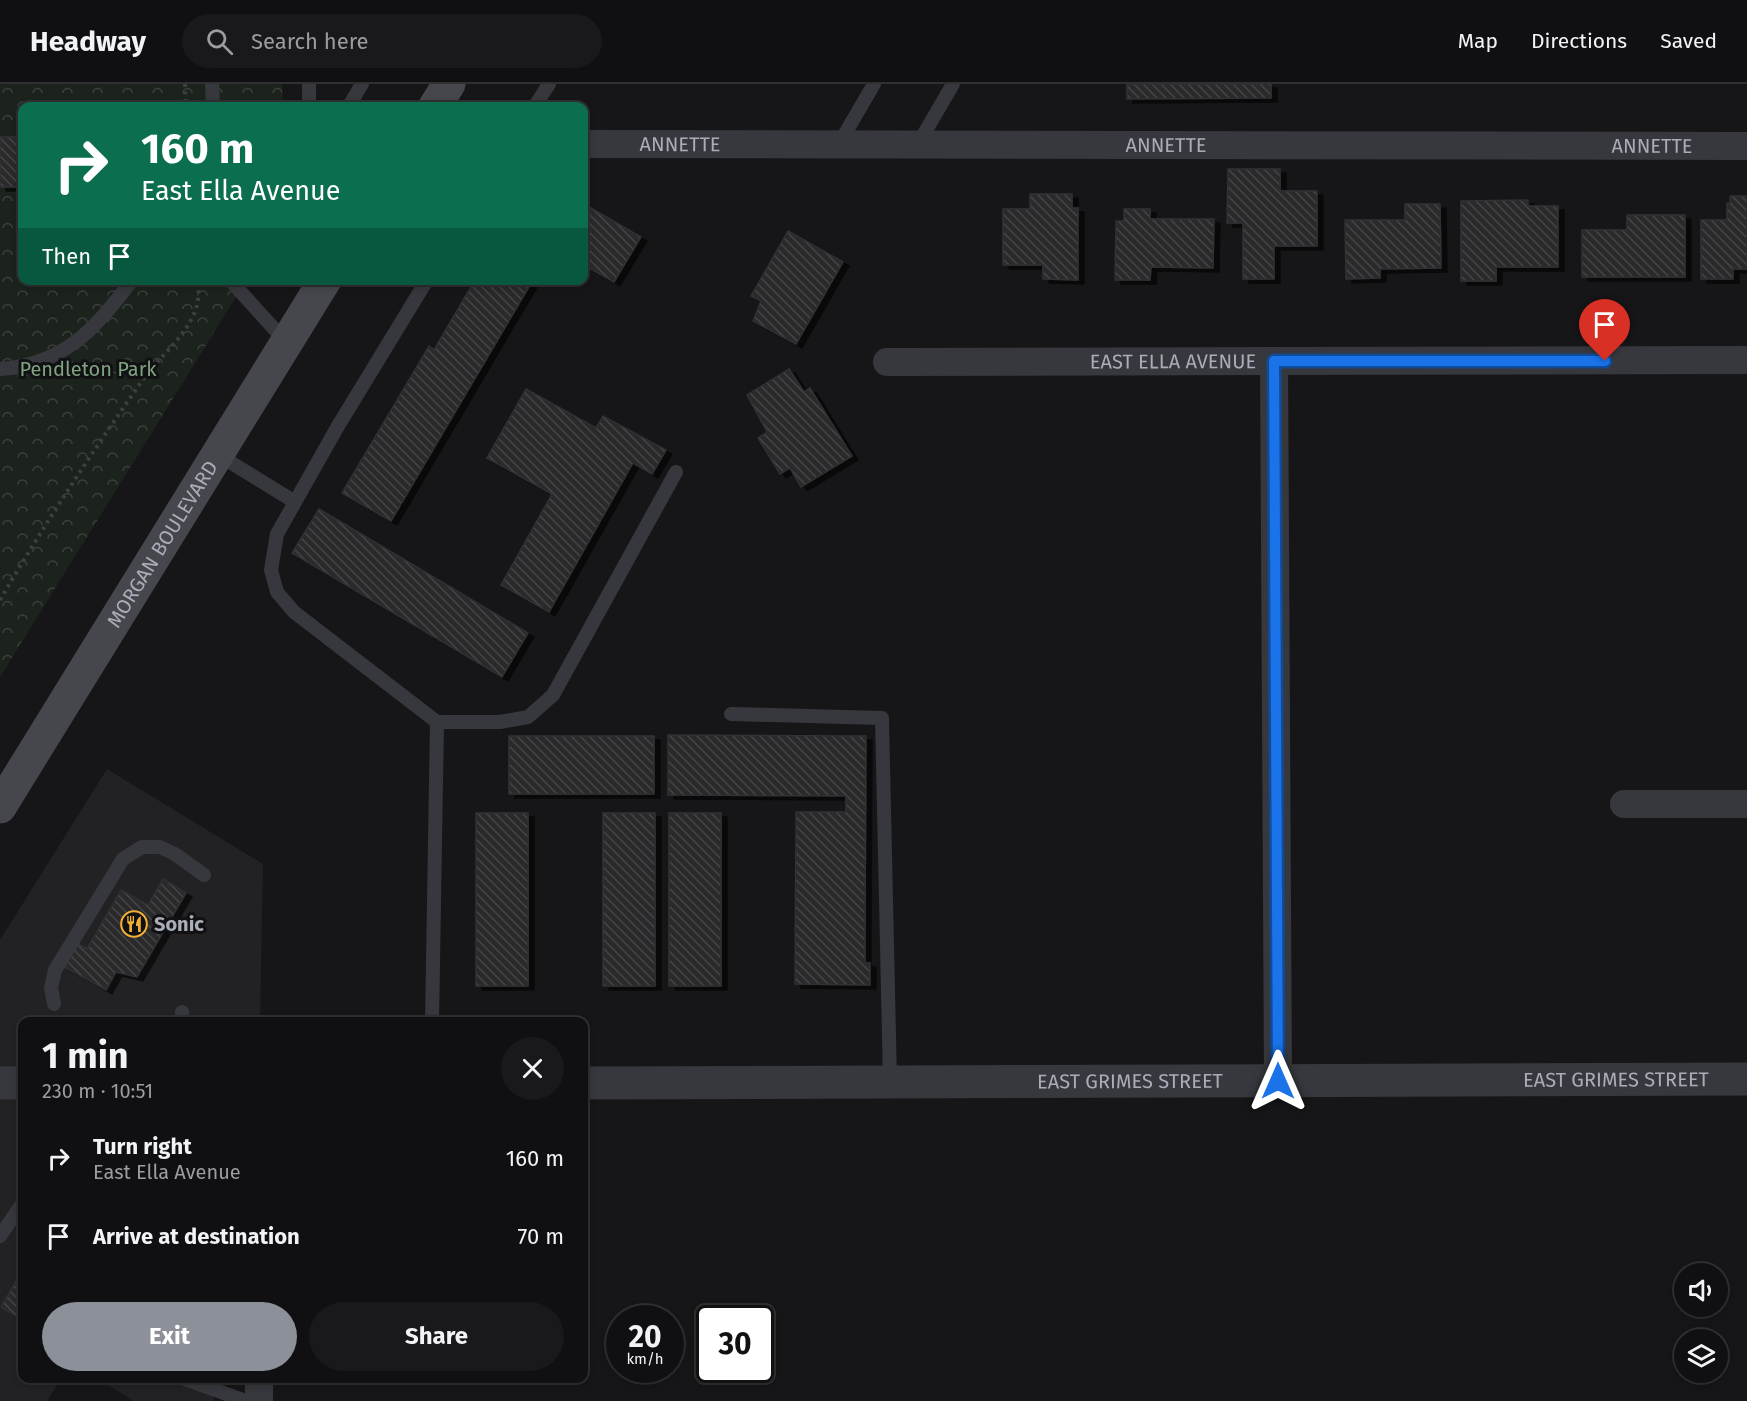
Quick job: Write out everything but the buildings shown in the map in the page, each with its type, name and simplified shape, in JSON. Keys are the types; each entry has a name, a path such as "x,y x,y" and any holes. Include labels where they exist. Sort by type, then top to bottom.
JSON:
{"main road":[{"path":"437,102 448,84"},
{"name":"MORGAN BOULEVARD","path":"0,807 322,285"}],"street":[{"name":"ANNETTE","path":"588,144 1747,146"},
{"name":"EAST ELLA AVENUE","path":"887,362 1747,360"},
{"path":"1274,361 1278,1081"},
{"path":"1624,804 1747,804"},
{"name":"EAST GRIMES STREET","path":"588,1083 1747,1078"},
{"path":"0,1083 18,1083"},
{"path":"259,1383 259,1401"}],"lane":[{"path":"212,84 213,102"},
{"path":"309,84 309,102"},
{"path":"351,102 362,84"},
{"path":"538,102 549,84"},
{"path":"838,144 874,84"},
{"path":"918,144 953,84"},
{"path":"0,369 26,368 45,361 81,340 111,308 128,285"},
{"path":"235,285 286,342"},
{"path":"424,285 338,426 277,534 271,570 277,592 294,612 437,722 500,722 528,717 553,696 676,472"},
{"path":"217,454 295,502"},
{"path":"731,714 882,718 890,1082"},
{"path":"432,1017 437,722"},
{"path":"54,1004 51,988 55,970 123,860 142,847 160,847 175,854 204,874"},
{"path":"0,1236 18,1210"},
{"path":"196,1383 246,1401"}],"path":[{"path":"185,84 186,102"},
{"path":"0,600 38,536 144,379 184,332 195,314 199,296 198,285"}],"shaded area":[{"path":"107,769 263,864 260,1017 18,1017 18,1383 58,1383 47,1401 0,1401 0,940"},
{"path":"105,1383 214,1383 214,1401 134,1401"}],"green space":[{"name":"Pendleton Park","path":"0,84 282,84 283,102 18,102 18,285 244,285 0,677"}],"place":[{"name":"Sonic","path":"134,924"}],"route":[{"path":"1278,1081 1274,361 1605,361"}]}
